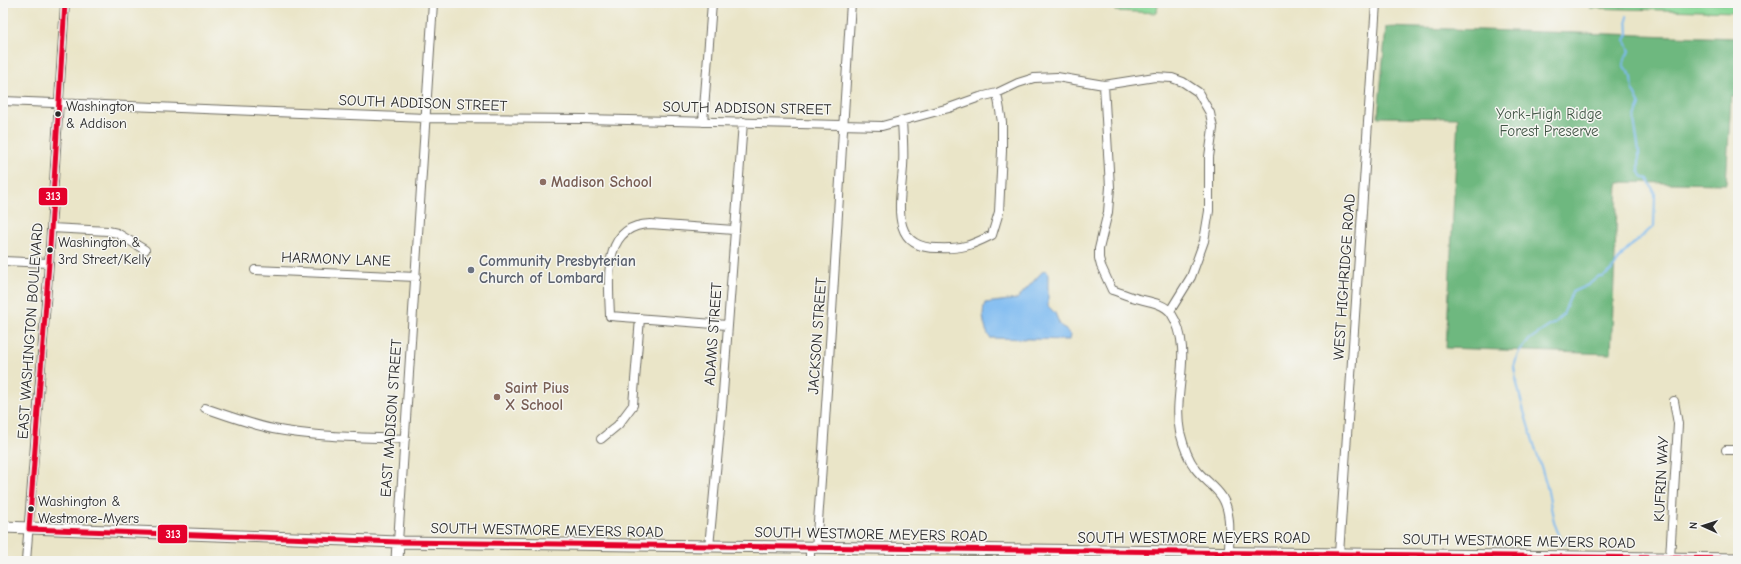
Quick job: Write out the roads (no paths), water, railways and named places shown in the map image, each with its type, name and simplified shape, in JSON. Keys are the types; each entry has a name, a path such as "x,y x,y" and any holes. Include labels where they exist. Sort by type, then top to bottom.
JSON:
{"street":[{"name":"EAST WASHINGTON BOULEVARD","path":"26,561 49,263 65,3"},
{"name":"EAST MADISON STREET","path":"397,561 433,3"},
{"path":"703,122 712,3"},
{"name":"JACKSON STREET","path":"810,561 813,548 841,186 842,124 851,3"},
{"name":"WEST HIGHRIDGE ROAD","path":"1339,554 1376,3"},
{"name":"SOUTH ADDISON STREET","path":"3,101 426,118 743,122 882,126 997,93 1024,80 1046,76 1104,85 1160,77 1172,78 1185,83 1198,92 1212,119 1209,211 1204,241 1197,263 1170,312"},
{"path":"1104,85 1110,187 1108,212 1099,250 1101,266 1112,290 1132,298 1149,301 1170,312 1179,329 1183,342 1179,419 1183,442 1195,468 1222,497 1228,513 1229,558"},
{"path":"902,121 904,154 900,215 902,227 908,239 926,248 962,248 992,235 999,212 1003,133 997,93"},
{"name":"ADAMS STREET","path":"709,547 722,407 743,122"},
{"path":"727,325 610,316 609,281 611,254 614,246 625,231 640,225 650,224 734,230"},
{"path":"51,228 108,231 118,233 145,250"},
{"path":"3,261 49,263"},
{"name":"HARMONY LANE","path":"255,270 416,277"},
{"path":"601,440 618,425 633,405 640,318"},
{"name":"KUFRIN WAY","path":"1670,558 1678,424 1674,401"},
{"path":"205,408 254,424 292,432 332,436 405,439"},
{"path":"1726,450 1738,450"},
{"name":"SOUTH WESTMORE MEYERS ROAD","path":"3,527 398,542 813,548 1137,557 1229,558 1339,554 1521,559 1738,559"}],"water":[{"path":"1046,270 1048,274 1048,306 1055,313 1060,325 1071,335 1070,340 990,338 984,321 983,311 985,303 1017,299 1043,271"}],"waterway":[{"path":"1565,544 1554,523 1546,483 1524,411 1514,367 1518,354 1530,339 1557,321 1563,315 1572,292 1588,285 1598,277 1603,277 1611,271 1626,250 1654,226 1655,194 1648,179 1642,176 1639,170 1639,151 1634,120 1640,105 1633,91 1632,77 1623,65 1625,57 1630,51 1625,40 1628,34 1627,16"}],"place":[{"name":"Washington & Addison","path":"58,114"},
{"name":"Madison School","path":"543,182"},
{"name":"Washington & 3rd Street/Kelly","path":"50,250"},
{"name":"Community Presbyterian Church of Lombard","path":"471,270"},
{"name":"Saint Pius X School","path":"497,397"},
{"name":"Washington & Westmore-Myers","path":"31,509"}],"park label":[{"name":"York-High Ridge Forest Preserve","path":"1549,122"}]}
